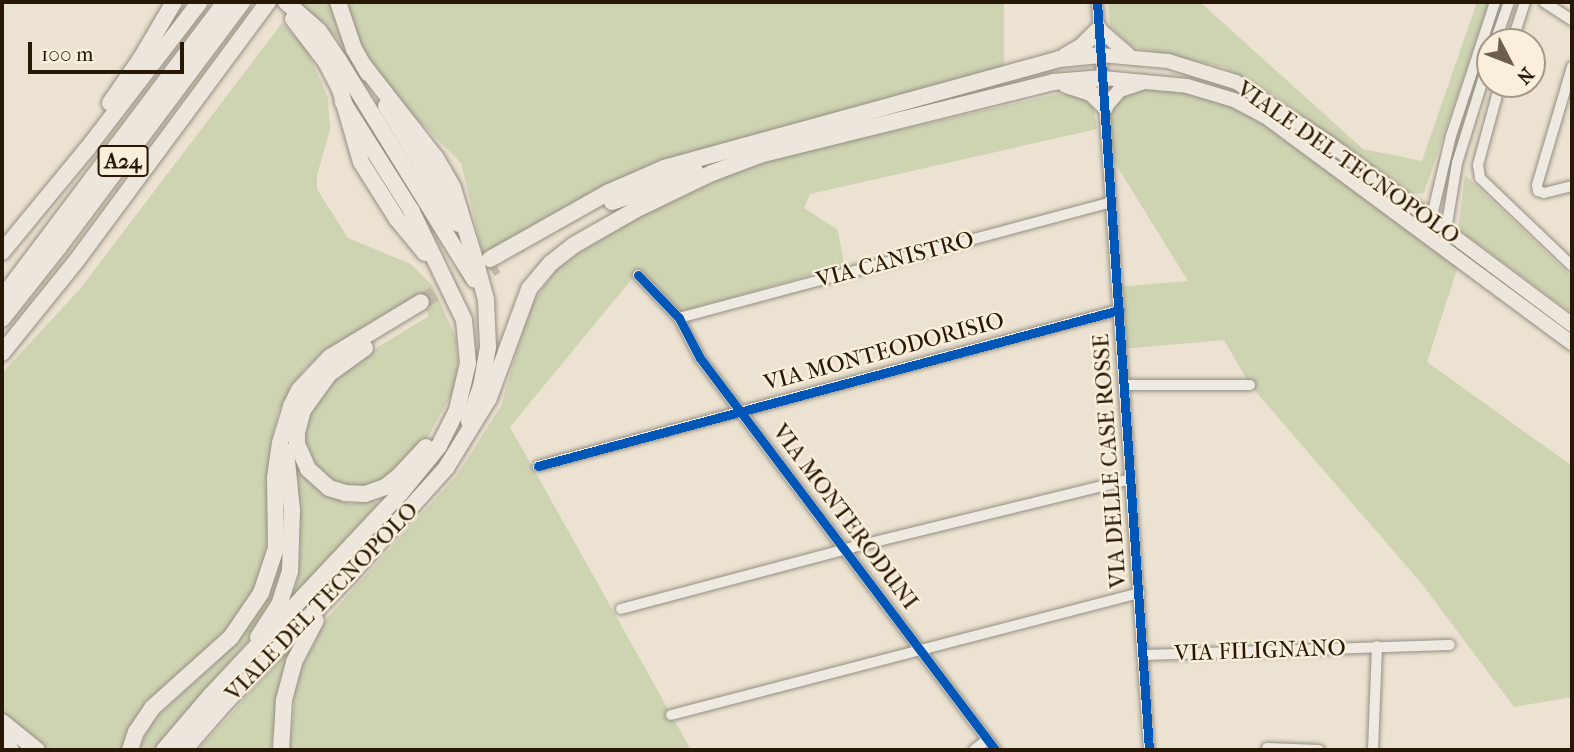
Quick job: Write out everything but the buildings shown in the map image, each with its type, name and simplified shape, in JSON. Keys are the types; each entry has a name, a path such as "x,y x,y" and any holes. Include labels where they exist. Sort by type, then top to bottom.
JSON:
{"highway":[{"path":"34,211 141,58 174,2"},
{"path":"2,251 87,149 200,2"},
{"name":"A24","path":"2,298 225,2"},
{"name":"A24","path":"2,319 60,247 242,2"},
{"path":"2,354 77,260 270,2 291,9 319,31 486,300"},
{"path":"338,2 354,49 399,131 469,241 486,300 486,366 458,453"},
{"path":"240,664 400,494 439,446 457,410 468,363 464,320 444,276 397,219 360,162 343,102 326,62 291,9"},
{"path":"1059,59 1082,46 1099,29"},
{"path":"1101,55 1059,59 664,169 609,192 493,263 617,200 671,178 1054,82 1103,78"},
{"path":"1054,82 1084,89 1105,107"},
{"path":"458,453 489,398 524,300 551,263 574,245 635,210 760,155"},
{"path":"130,750 136,732 152,708 231,637 261,593 276,548 275,478 285,421 306,381 330,357 424,305 329,374 303,410 297,432 297,444 302,457 317,480 345,494 365,494 398,477 457,410"},
{"path":"240,664 279,605 290,571 292,510 285,421"},
{"name":"VIALE DEL TECNOPOLO","path":"184,750 226,702 350,575 458,453"},
{"path":"281,750 284,700 294,662 309,629 350,575"},
{"name":"VIALE DEL TECNOPOLO","path":"164,750 240,664"},
{"path":"2,722 37,750"},
{"path":"2,739 10,750"}],"main road":[{"path":"1099,29 1129,55"},
{"name":"VIALE DEL TECNOPOLO","path":"1101,55 1129,55 1168,61 1236,82 1329,143 1572,324"},
{"name":"VIALE DEL TECNOPOLO","path":"1103,78 1152,80 1215,93 1269,119 1572,343"},
{"path":"1105,107 1120,90 1152,80"}],"street":[{"name":"VIA DELLE CASE ROSSE","path":"1097,2 1149,750"},
{"path":"1427,235 1451,135 1495,2"},
{"path":"1500,28 1509,2"},
{"path":"1517,28 1525,2"},
{"path":"1544,2 1572,20"},
{"path":"1572,67 1537,188 1544,193 1572,187"},
{"path":"1447,230 1457,163 1477,98"},
{"path":"1496,98 1478,165 1480,178 1572,266"},
{"name":"VIA CANISTRO","path":"679,318 1111,202"},
{"name":"VIA MONTERODUNI","path":"638,275 679,318 701,358 995,750"},
{"name":"VIA MONTEODORISIO","path":"538,466 1119,310"},
{"path":"1124,385 1250,385"},
{"path":"621,609 846,549 1131,479"},
{"path":"671,715 921,652 1139,593"},
{"name":"VIA FILIGNANO","path":"1143,655 1450,645"},
{"name":"VIA FILIGNANO","path":"1373,750 1377,646"},
{"path":"974,750 987,740"},
{"path":"1267,748 1319,750"}],"green space":[{"path":"296,2 1004,2 1004,69 608,187 483,255 461,163 314,16"},
{"path":"1108,2 1200,2 1363,149 1422,161 1477,2 1489,2 1480,28 1476,28 1476,40 1424,193 1410,194 1273,94 1223,67 1132,47 1110,26"},
{"path":"282,23 307,49 328,98 330,130 317,175 317,189 348,238 411,264 433,286 456,338 458,366 453,392 425,442 390,477 363,488 338,485 318,473 303,445 306,418 340,370 429,316 419,296 322,354 303,371 279,410 272,437 266,562 245,611 123,750 45,750 2,715 2,373 80,289"},
{"path":"1103,78 1234,100 1460,260 1427,362 1572,466 1572,697 1514,707 1422,584 1250,385 1224,340 1122,349 1117,287 1188,281 1107,150"},
{"path":"1057,94 1082,97 1094,108 1097,129 810,194 804,208 838,230 844,266 679,312 640,269 510,427 691,750 290,750 295,690 302,667 327,618 457,475 501,406 530,306 557,268 637,214 697,186 791,154"},
{"path":"1465,175 1572,277 1572,313 1458,229"},
{"path":"292,455 309,481 328,496 350,504 374,501 378,504 290,602 297,582 300,546"},
{"path":"285,498 287,521 280,590 261,626 155,750 137,750 156,717 234,646 268,598 281,552"},
{"path":"292,647 279,691 271,750 198,750"}],"tunnel":[{"path":"421,302 479,266"},
{"path":"470,282 496,266"}],"cycle path":[{"path":"1097,2 1149,750"},
{"path":"638,275 679,318 700,358 995,750"},
{"path":"538,466 1119,310"}]}
